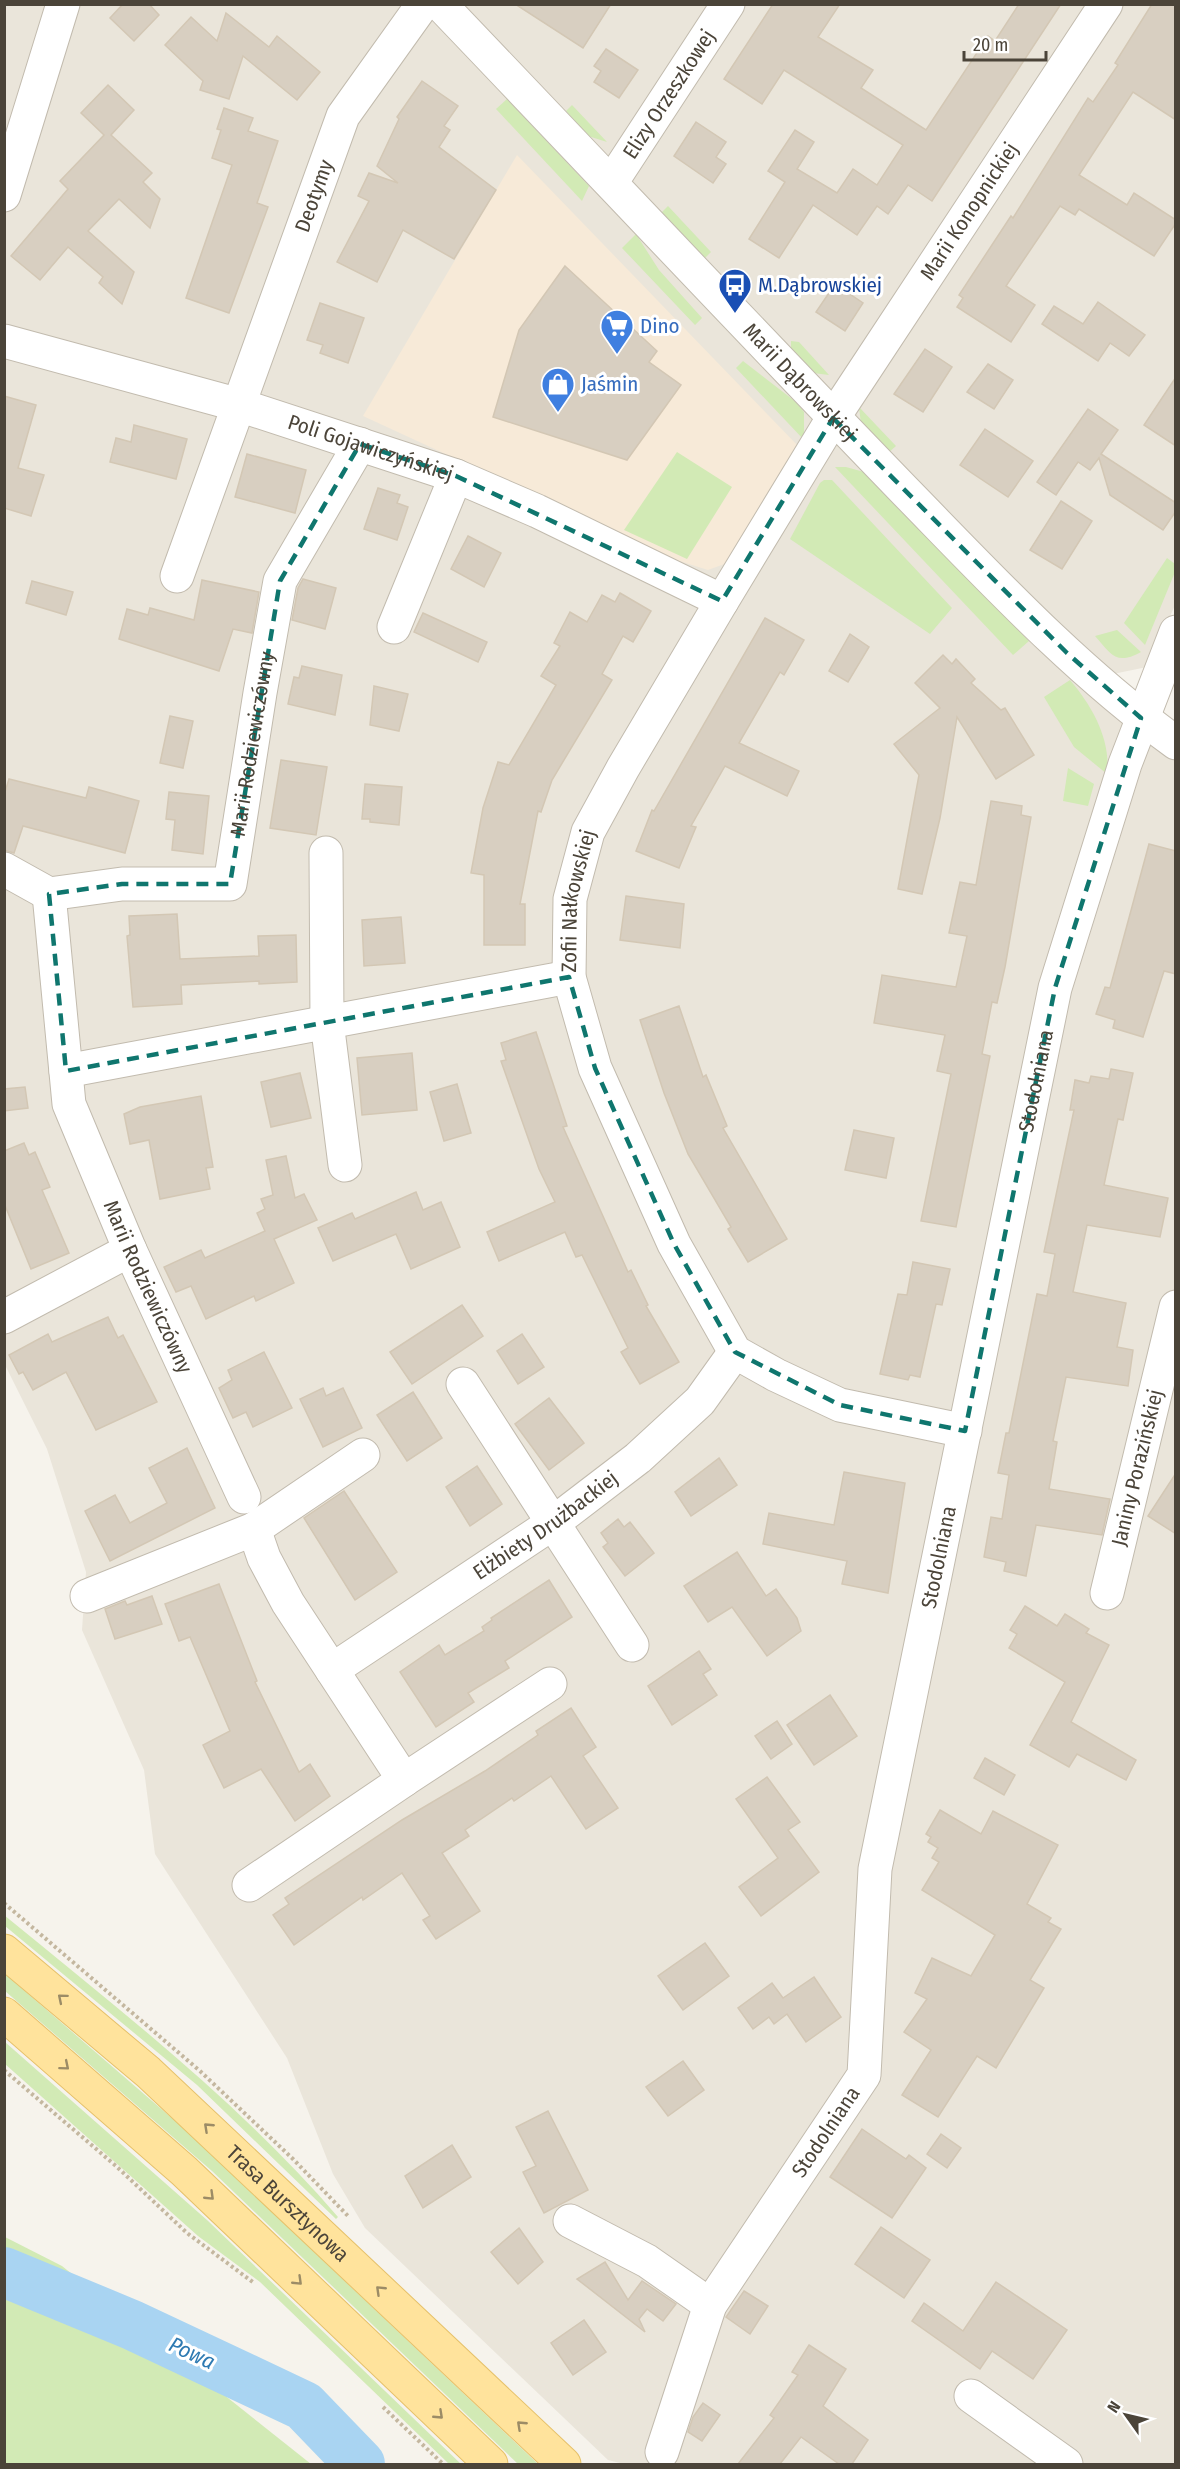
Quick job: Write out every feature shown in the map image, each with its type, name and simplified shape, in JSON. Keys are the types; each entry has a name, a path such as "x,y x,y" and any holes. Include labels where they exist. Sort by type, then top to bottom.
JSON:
{"main road":[{"name":"Trasa Bursztynowa","path":"4,1951 148,2072 564,2464"},
{"path":"4,2014 184,2171 491,2464"}],"street":[{"path":"4,195 63,4"},
{"name":"Deotymy","path":"177,576 343,116 423,4"},
{"name":"Marii Dąbrowskiej","path":"440,4 833,418 1067,653 1141,718 1176,743"},
{"name":"Elizy Orzeszkowej","path":"611,183 728,4"},
{"name":"Marii Konopnickiej","path":"833,418 1106,4"},
{"name":"Poli Gojawiczyńskiej","path":"4,341 239,405 456,476 537,511 722,601"},
{"name":"Zofii Nałkowskiej","path":"735,1352 674,1244 595,1068 569,977 570,899 588,832 623,768 833,418"},
{"name":"Marii Rodziewiczówny","path":"244,1497 130,1250 69,1104 49,894 122,884 230,885 280,581 360,444"},
{"path":"394,627 456,476"},
{"name":"Stodolniana","path":"663,2452 710,2305 864,2075 874,1869 1054,988 1141,718 1176,632"},
{"path":"326,853 327,1022 345,1165"},
{"path":"4,869 49,894"},
{"path":"66,1071 569,977"},
{"path":"4,1317 130,1250"},
{"name":"Janiny Porazińskiej","path":"1107,1593 1166,1389 1176,1307"},
{"path":"735,1352 776,1375 840,1405 965,1431"},
{"name":"Elżbiety Drużbackiej","path":"332,1670 553,1523 646,1451 700,1401 735,1352"},
{"path":"463,1384 632,1645"},
{"path":"87,1596 254,1529 363,1455"},
{"path":"254,1529 264,1558 288,1603 404,1780"},
{"path":"249,1885 550,1684"},
{"path":"570,2221 646,2261 710,2305"},
{"path":"971,2396 1066,2464"}],"path":[{"path":"4,2070 116,2166 187,2233 257,2284"},
{"path":"382,2405 443,2464"}],"highlighted area":[{"path":"833,418 1067,653 1141,718 1055,988 965,1431 840,1405 735,1352 674,1244 595,1068 569,977 66,1071 49,894 122,884 230,884 280,581 360,444 456,476 722,601"}],"shaded area":[{"path":"5,5 427,5 1175,754 1175,2464 624,2464 608,2460 365,2228 333,2174 287,2058 155,1854 144,1770 82,1630 86,1572 47,1449 5,1365"},
{"path":"454,5 1175,5 1176,603 1147,667 1113,674 1085,655"},
{"path":"517,155 801,449 730,562 708,570 673,559 363,416"}],"green space":[{"path":"507,99 589,186 582,201 496,109"},
{"path":"572,105 607,142 588,136 566,111"},
{"path":"668,206 711,252 704,259 661,213"},
{"path":"636,234 659,270 702,318 695,325 622,248"},
{"path":"791,341 799,342 829,375 813,373 791,350"},
{"path":"743,361 796,402 804,412 804,440 736,368"},
{"path":"859,407 896,446 888,453 861,424"},
{"path":"677,452 732,487 687,559 624,530"},
{"path":"835,467 846,467 864,472 1029,641 1013,655"},
{"path":"824,480 832,480 952,608 930,634 790,539 820,483"},
{"path":"1167,558 1175,564 1175,572 1145,645 1124,623"},
{"path":"1117,630 1141,652 1120,658 1110,653 1095,636"},
{"path":"1070,680 1086,701 1103,736 1107,774 1074,747 1044,697"},
{"path":"1068,768 1094,784 1088,806 1063,801"},
{"path":"4,1915 135,2022 220,2096 261,2135 338,2217 336,2219 197,2085 5,1926"},
{"path":"4,1973 181,2126 538,2464 518,2464 212,2171 5,1991"},
{"path":"5,2042 207,2220 461,2464 449,2464 260,2282 198,2236 5,2064"},
{"path":"5,2237 62,2266 311,2464 5,2464"}],"building":[{"path":"123,4 149,4 159,15 134,41 110,18"},
{"path":"515,4 611,4 583,48"},
{"path":"773,4 840,4 818,37 873,70 861,88 926,130 988,36 995,41 1019,4 1061,4 932,201 908,185 888,214 877,206 857,235 813,205 779,258 749,239 785,182 768,171 795,130 814,142 797,169 837,193 853,169 877,185 903,145 784,70 762,104 724,79"},
{"path":"1152,4 1176,4 1176,120 1133,92 1079,175 1127,205 1134,193 1176,220 1176,223 1154,256 1079,209 1075,215 1060,206 1006,286 1035,305 1011,342 957,307 963,298 959,295 1011,216 1013,218 1088,98 1093,102 1118,65 1115,63"},
{"path":"226,13 269,47 277,36 320,72 297,100 243,56 229,99 200,90 203,81 165,45 191,17 217,41"},
{"path":"606,49 638,70 619,98 594,82 601,71 594,66"},
{"path":"422,81 458,106 444,126 450,130 439,147 496,190 454,259 403,230 377,282 337,262 369,201 358,196 369,173 398,183 377,166 399,119 397,117"},
{"path":"108,85 134,110 111,135 152,173 143,182 160,199 150,228 119,199 88,231 134,272 122,304 99,283 103,277 68,247 40,280 11,256 68,189 60,181 104,135 81,113"},
{"path":"224,108 253,118 248,131 278,141 257,203 268,207 229,313 186,298 232,165 212,158 221,130 217,129"},
{"path":"696,122 726,142 716,157 726,164 713,183 674,156"},
{"path":"565,266 657,351 649,362 681,385 627,460 493,417 519,330"},
{"path":"835,284 863,303 845,331 816,312"},
{"path":"1098,302 1145,335 1129,356 1110,343 1098,361 1042,324 1054,306 1083,324"},
{"path":"320,303 364,318 348,363 320,353 323,345 307,340"},
{"path":"925,349 952,367 923,412 894,394"},
{"path":"988,364 1013,380 994,409 967,392"},
{"path":"1176,377 1176,446 1144,425"},
{"path":"4,396 36,405 18,468 44,475 31,516 4,508"},
{"path":"1088,409 1118,430 1101,454 1176,503 1176,511 1163,530 1110,495 1099,458 1090,470 1078,462 1056,495 1037,482"},
{"path":"134,425 187,439 176,479 110,462 116,438 131,442"},
{"path":"985,429 1033,461 1008,497 960,465"},
{"path":"247,454 306,470 295,513 235,497"},
{"path":"378,488 400,495 397,503 408,507 397,540 364,529"},
{"path":"1061,501 1092,521 1062,569 1030,550"},
{"path":"468,536 501,553 484,587 451,569"},
{"path":"303,579 336,588 325,629 292,620 298,588"},
{"path":"202,580 259,592 252,633 233,629 219,671 119,639 127,609 148,615 150,608 194,620"},
{"path":"32,581 73,592 66,615 26,603"},
{"path":"620,593 651,611 633,642 623,636 602,674 612,680 552,780 541,812 538,811 520,904 525,904 525,945 484,945 484,875 471,873 483,808 498,762 509,765 556,685 541,676 560,646 554,643 570,612 587,622 602,595 615,602"},
{"path":"423,613 487,642 478,662 414,632"},
{"path":"765,618 804,640 784,675 780,672 739,743 799,771 787,796 725,766 691,826 696,827 679,868 636,851 652,810 654,811"},
{"path":"850,634 869,647 848,682 829,671"},
{"path":"943,655 952,664 956,659 975,679 971,683 1001,710 1005,708 1034,755 996,779 957,717 940,818 922,894 898,889 919,775 894,744 940,708 915,683"},
{"path":"302,666 342,675 335,715 288,704 294,677 299,678"},
{"path":"374,686 408,694 399,731 370,725"},
{"path":"170,716 193,721 183,768 160,763"},
{"path":"281,760 327,767 316,835 270,828"},
{"path":"9,779 86,798 89,787 139,801 125,853 23,826 14,853 4,850 4,795"},
{"path":"365,784 402,787 399,825 362,819"},
{"path":"169,792 209,796 203,854 172,850 175,820 166,819"},
{"path":"991,801 1022,806 1021,815 1031,817 1005,967 997,1003 992,1002 982,1054 990,1056 956,1227 921,1221 951,1074 937,1071 945,1035 874,1023 882,975 956,987 967,936 949,933 960,882 976,885"},
{"path":"1149,844 1176,851 1176,974 1164,971 1143,1037 1113,1028 1115,1020 1096,1014 1105,987 1110,988"},
{"path":"626,896 684,904 680,948 620,940"},
{"path":"177,914 180,959 259,956 258,936 296,935 297,982 259,984 259,981 181,985 182,1004 133,1007 127,936 130,935 129,916"},
{"path":"401,917 405,963 364,966 362,920"},
{"path":"679,1006 703,1077 706,1075 727,1126 723,1128 787,1239 748,1262 728,1229 731,1227 688,1154 664,1093 640,1020"},
{"path":"536,1032 567,1126 563,1127 628,1272 631,1270 648,1305 646,1306 679,1362 640,1384 621,1352 628,1348 582,1255 576,1257 565,1232 499,1261 487,1232 555,1202 539,1169 501,1061 506,1060 501,1043"},
{"path":"412,1053 417,1110 362,1115 357,1058"},
{"path":"1111,1069 1133,1073 1123,1120 1118,1119 1104,1185 1168,1198 1160,1237 1087,1225 1073,1292 1126,1303 1117,1347 1133,1350 1128,1386 1066,1377 1053,1441 1057,1442 1049,1489 1110,1499 1102,1535 1036,1525 1026,1576 1004,1571 1006,1562 984,1557 991,1517 1002,1519 1009,1475 998,1473 1006,1433 1009,1433 1037,1294 1047,1296 1055,1254 1044,1252 1074,1110 1070,1110 1075,1080 1089,1083 1091,1076 1109,1079"},
{"path":"300,1073 311,1118 271,1127 261,1082"},
{"path":"457,1084 471,1133 444,1141 430,1092"},
{"path":"25,1087 28,1108 4,1111 4,1089"},
{"path":"201,1096 213,1167 206,1168 210,1189 160,1199 149,1140 130,1144 124,1114 140,1107"},
{"path":"854,1130 894,1138 886,1178 845,1170"},
{"path":"24,1143 29,1155 35,1152 50,1187 42,1190 69,1253 31,1269 4,1203 4,1151"},
{"path":"286,1156 295,1198 304,1194 317,1220 274,1239 294,1283 256,1301 254,1296 206,1319 191,1286 176,1292 164,1267 201,1250 205,1258 265,1231 257,1213 265,1209 261,1199 273,1195 266,1160"},
{"path":"416,1192 423,1210 441,1202 460,1247 411,1269 396,1234 333,1261 318,1228 352,1213 355,1219"},
{"path":"913,1262 950,1269 942,1305 936,1304 920,1377 910,1375 908,1380 880,1374 898,1294 907,1295"},
{"path":"462,1305 483,1336 412,1384 390,1352"},
{"path":"108,1317 118,1338 123,1335 157,1402 96,1430 66,1372 33,1390 23,1372 19,1374 9,1355 48,1334 52,1342"},
{"path":"522,1334 544,1367 518,1384 497,1351"},
{"path":"264,1352 292,1408 253,1427 246,1412 233,1418 219,1388 232,1380 228,1370"},
{"path":"323,1388 326,1396 343,1388 362,1428 323,1447 300,1399"},
{"path":"413,1392 442,1438 407,1461 377,1415"},
{"path":"549,1398 584,1443 549,1470 515,1424"},
{"path":"187,1448 215,1508 110,1561 85,1511 115,1495 130,1523 167,1503 149,1468"},
{"path":"719,1458 737,1485 691,1516 675,1492"},
{"path":"477,1466 502,1504 470,1526 446,1487"},
{"path":"844,1472 905,1483 888,1593 842,1584 847,1561 763,1544 769,1513 834,1525"},
{"path":"1176,1473 1176,1534 1148,1516"},
{"path":"344,1491 397,1572 355,1600 304,1518"},
{"path":"618,1519 624,1527 630,1522 654,1553 625,1576 603,1547 608,1543 601,1533"},
{"path":"737,1552 766,1596 776,1589 797,1618 801,1631 767,1656 732,1607 708,1622 684,1586"},
{"path":"549,1580 572,1617 505,1661 509,1668 468,1693 474,1702 436,1727 400,1672 439,1645 445,1655 484,1631 482,1627 492,1620 491,1618"},
{"path":"219,1584 257,1681 255,1682 299,1772 310,1764 330,1796 295,1821 261,1769 224,1788 203,1745 230,1731 190,1637 179,1641 165,1604"},
{"path":"152,1596 162,1624 115,1639 105,1609 125,1601 127,1605"},
{"path":"1025,1606 1057,1626 1065,1614 1089,1629 1086,1633 1109,1645 1071,1722 1136,1760 1126,1780 1077,1754 1069,1767 1030,1745 1065,1682 1009,1648 1017,1634 1010,1630"},
{"path":"699,1651 711,1669 703,1674 717,1695 672,1725 648,1686"},
{"path":"830,1695 857,1736 814,1765 787,1725"},
{"path":"571,1708 596,1747 583,1756 618,1808 586,1829 551,1776 514,1801 512,1798 465,1830 469,1836 442,1853 480,1911 436,1939 423,1920 430,1916 402,1873 363,1900 362,1897 294,1945 273,1915 289,1904 285,1898 402,1820 485,1771 538,1735 536,1731"},
{"path":"777,1721 792,1744 771,1759 755,1736"},
{"path":"985,1758 1015,1775 1004,1795 974,1778"},
{"path":"767,1777 800,1822 788,1830 819,1872 761,1916 739,1887 778,1858 736,1799"},
{"path":"940,1810 981,1834 993,1811 1058,1845 1027,1904 1051,1918 1048,1922 1061,1929 1030,1980 1044,1988 996,2068 977,2056 938,2117 902,2095 931,2050 904,2032 927,1999 915,1993 932,1958 971,1976 995,1935 922,1890 939,1862 932,1858 938,1848 928,1842 931,1837 926,1834"},
{"path":"705,1943 729,1976 683,2010 658,1976"},
{"path":"814,1977 841,2017 806,2042 787,2014 774,2024 769,2017 753,2029 738,2008 772,1983 783,1998"},
{"path":"683,2061 704,2090 668,2116 646,2087"},
{"path":"548,2111 588,2190 544,2213 523,2172 536,2166 516,2127"},
{"path":"862,2129 906,2159 909,2155 926,2168 892,2218 830,2177"},
{"path":"941,2134 961,2148 947,2168 927,2154"},
{"path":"452,2145 471,2177 423,2208 405,2176"},
{"path":"881,2227 930,2260 904,2298 855,2264"},
{"path":"519,2228 543,2262 518,2284 491,2252"},
{"path":"605,2262 628,2300 642,2281 676,2304 663,2321 647,2309 639,2319 645,2332 577,2279"},
{"path":"996,2282 1067,2330 1033,2379 992,2351 980,2369 912,2321 924,2303 963,2331"},
{"path":"744,2291 768,2306 750,2334 726,2317"},
{"path":"584,2320 606,2352 573,2375 551,2343"},
{"path":"809,2345 846,2369 823,2406 868,2440 852,2464 839,2464 801,2437 780,2464 738,2464 774,2418 770,2415 798,2375 792,2372"},
{"path":"703,2403 720,2415 702,2441 688,2432 693,2417"}],"waterway":[{"name":"Powa","path":"4,2272 132,2325 304,2406 360,2464"}],"place":[{"name":"M.Dąbrowskiej","path":"735,314"},
{"name":"Dino","path":"617,355"},
{"name":"Jaśmin","path":"558,413"}]}
